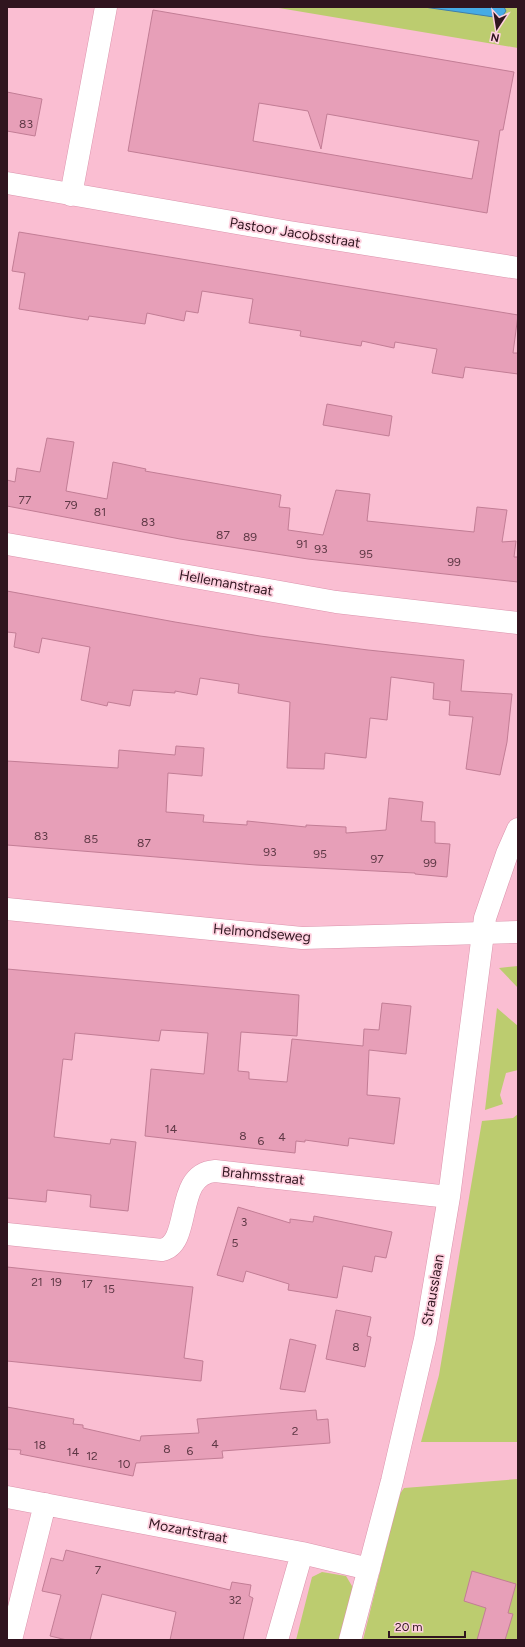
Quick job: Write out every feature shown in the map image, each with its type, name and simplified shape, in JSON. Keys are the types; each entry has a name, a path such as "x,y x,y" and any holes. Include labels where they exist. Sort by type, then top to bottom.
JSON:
{"street":[{"path":"71,195 106,7"},
{"name":"Pastoor Jacobsstraat","path":"7,183 297,233 518,268"},
{"name":"Hellemanstraat","path":"7,544 336,602 518,623"},
{"name":"Strausslaan","path":"350,1640 392,1481 425,1339 449,1197 485,918 501,870 518,829"},
{"name":"Helmondseweg","path":"7,909 302,938 518,932"},
{"name":"Brahmsstraat","path":"7,1234 162,1250 168,1248 176,1239 188,1194 194,1182 206,1172 215,1171 449,1197"},
{"name":"Mozartstraat","path":"7,1497 302,1553 369,1569"},
{"path":"11,1640 45,1504"},
{"path":"277,1640 302,1553"}],"green space":[{"path":"273,7 518,7 518,48"},
{"path":"518,966 518,988 499,968"},
{"path":"497,1008 518,1026 518,1070 506,1073 500,1095 503,1104 485,1110"},
{"path":"518,1114 518,1442 421,1442 439,1375 482,1121 513,1118"},
{"path":"518,1479 518,1640 363,1640 399,1495 404,1488"},
{"path":"322,1572 346,1576 355,1591 342,1640 296,1640 312,1577"}],"water":[{"path":"424,7 504,7 506,11 501,18"}],"building":[{"path":"153,10 514,72 503,130 500,130 487,213 128,151","holes":["259,103 308,111 321,149 327,114 479,141 472,179 253,141"]},
{"path":"7,92 42,99 35,136 7,131"},
{"path":"19,232 518,315 513,353 518,353 518,374 465,367 463,378 432,373 437,349 395,342 394,348 362,341 361,346 300,336 301,331 249,323 253,299 202,291 198,313 186,311 184,321 147,313 145,324 89,316 88,320 19,309 25,273 12,271"},
{"path":"327,404 392,416 389,436 323,425"},
{"path":"47,438 74,442 66,491 107,499 113,462 146,469 145,471 281,495 279,507 290,508 288,530 323,535 336,490 370,494 367,521 474,532 477,507 507,510 502,542 516,541 514,557 518,557 518,582 308,559 180,539 7,506 7,480 15,482 17,468 40,472"},
{"path":"7,591 260,636 368,650 464,660 461,691 512,694 507,742 500,775 466,769 473,717 449,715 450,701 433,699 434,683 391,677 387,720 370,718 366,758 325,753 324,769 287,768 290,702 238,693 239,684 200,678 197,695 175,691 175,693 133,690 130,706 108,702 107,706 81,700 90,647 42,638 39,653 14,647 16,633 7,632"},
{"path":"176,746 204,748 202,776 168,773 166,812 204,815 203,822 247,825 247,821 306,827 306,825 346,827 346,833 386,830 389,798 423,802 421,821 435,822 435,843 450,844 447,877 415,873 256,865 7,845 7,761 118,768 119,750 175,755"},
{"path":"7,969 299,995 297,1036 241,1032 238,1071 249,1072 249,1079 287,1082 292,1039 363,1046 364,1029 379,1030 382,1003 411,1006 406,1054 369,1050 367,1095 400,1098 394,1144 349,1138 348,1146 305,1140 305,1142 296,1141 295,1153 145,1136 151,1069 204,1074 208,1033 161,1030 159,1041 75,1033 72,1060 63,1059 54,1137 110,1144 111,1139 136,1142 128,1211 90,1207 91,1195 47,1190 46,1202 7,1198"},
{"path":"238,1207 290,1223 290,1219 313,1222 314,1216 392,1232 386,1258 375,1256 372,1272 343,1266 337,1298 288,1290 289,1284 246,1271 243,1282 217,1275"},
{"path":"7,1267 193,1287 184,1358 203,1361 201,1381 7,1361"},
{"path":"336,1310 371,1317 367,1336 371,1337 365,1367 326,1359"},
{"path":"290,1339 316,1345 305,1392 280,1389"},
{"path":"7,1407 74,1419 73,1424 83,1425 83,1428 140,1441 141,1436 199,1433 197,1419 316,1410 317,1420 328,1419 330,1443 222,1451 223,1458 136,1463 133,1476 20,1454 21,1450 7,1449"},
{"path":"66,1550 230,1590 232,1582 251,1585 249,1596 253,1598 243,1640 170,1640 176,1612 102,1594 90,1640 67,1640 50,1636 61,1595 42,1591 51,1558 63,1561"},
{"path":"472,1571 516,1584 508,1613 513,1614 505,1640 477,1640 486,1608 464,1601"}]}
